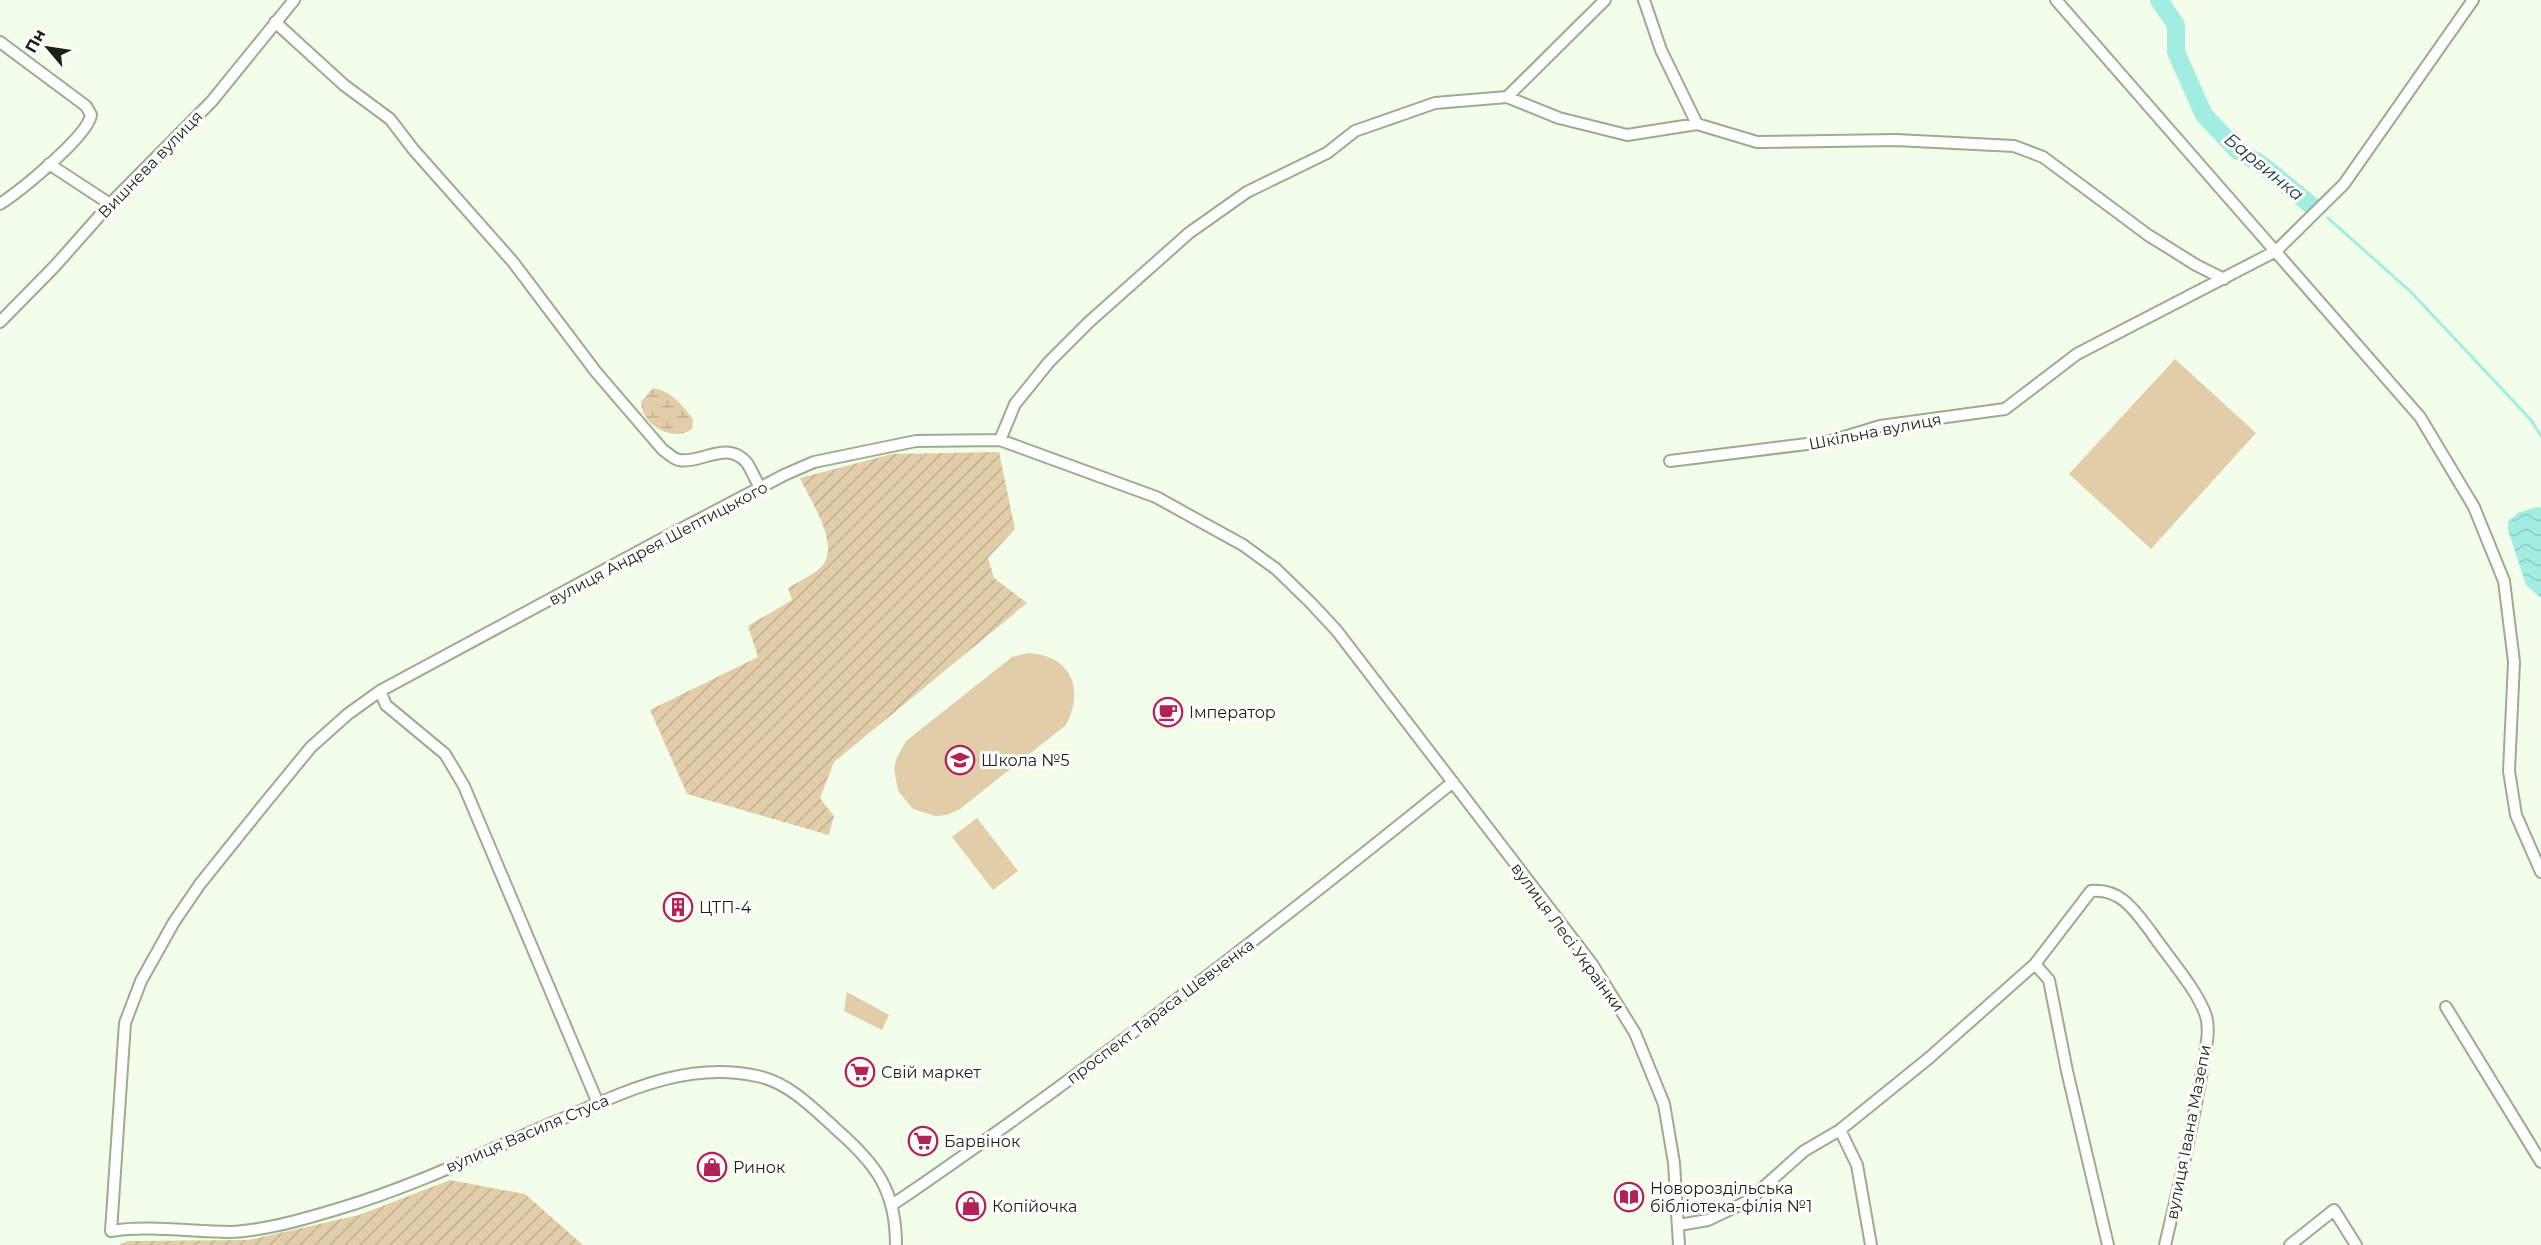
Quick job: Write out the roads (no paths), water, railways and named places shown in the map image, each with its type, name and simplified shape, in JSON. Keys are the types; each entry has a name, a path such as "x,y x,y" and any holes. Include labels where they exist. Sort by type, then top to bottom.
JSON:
{"street":[{"name":"Вишнева вулиця","path":"0,322 55,266 110,204 212,101 294,0"},
{"path":"1507,97 1605,0"},
{"path":"1644,0 1661,50 1697,124"},
{"path":"2056,0 2420,417 2474,507 2504,581 2514,662 2509,771 2517,815 2541,872"},
{"name":"Шкільна вулиця","path":"1670,461 1832,441 1880,426 2006,409 2077,354 2276,251 2344,184 2473,0"},
{"path":"275,22 344,85 390,119 413,149 513,262 596,372 663,450 676,460 730,453 747,463 761,489"},
{"path":"0,42 86,106 91,115 90,122 49,164 0,204"},
{"path":"1000,440 1015,404 1049,362 1089,322 1189,233 1247,192 1327,153 1355,131 1435,103 1507,97 1559,118 1627,135 1697,124 1756,142 1896,140 2014,146 2043,158 2148,235 2224,279"},
{"path":"49,164 110,204"},
{"name":"вулиця Андрея Шептицького","path":"111,1231 125,1023 141,981 174,922 200,884 311,747 348,714 380,691 784,475 814,462 916,441 1000,440 1156,497 1243,545 1276,569 1337,631 1453,782"},
{"path":"380,691 386,705 445,754 464,786 597,1101"},
{"name":"проспект Тараса Шевченка","path":"892,1204 1004,1129 1104,1054 1286,915 1453,782"},
{"name":"вулиця Лесі Українки","path":"1453,782 1592,964 1635,1033 1664,1104 1674,1163 1679,1245"},
{"name":"вулиця Івана Мазепи","path":"2035,964 2091,891 2109,892 2128,903 2198,1000 2206,1017 2207,1036 2194,1117 2165,1245"},
{"path":"1679,1225 1727,1213 1748,1201 1804,1152 1840,1130 1929,1058 2035,964 2049,980 2067,1071 2108,1245"},
{"path":"2446,1007 2541,1162"},
{"name":"вулиця Василя Стуса","path":"111,1231 233,1232 340,1209 384,1195 597,1101 660,1079 733,1073 759,1076 800,1097 845,1136 885,1183 892,1204"},
{"path":"1840,1130 1857,1165 1871,1245"},
{"path":"892,1204 896,1245"},
{"path":"2290,1245 2334,1210 2356,1245"}],"water":[{"path":"2537,507 2541,508 2541,598 2526,585 2508,530 2508,522 2518,513"}],"waterway":[{"name":"Барвинка","path":"2159,0 2176,25 2176,52 2204,115 2238,151 2261,164 2312,206"},
{"path":"2328,218 2411,292 2531,420 2541,436"}],"place":[{"name":"Імператор","path":"1168,712"},
{"name":"Школа №5","path":"960,760"},
{"name":"ЦТП-4","path":"678,907"},
{"name":"Свiй маркет","path":"860,1072"},
{"name":"Барвінок","path":"923,1141"},
{"name":"Ринок","path":"712,1167"},
{"name":"Новороздільська бібліотека-філія №1","path":"1629,1197"},
{"name":"Копійочка","path":"971,1206"}]}
